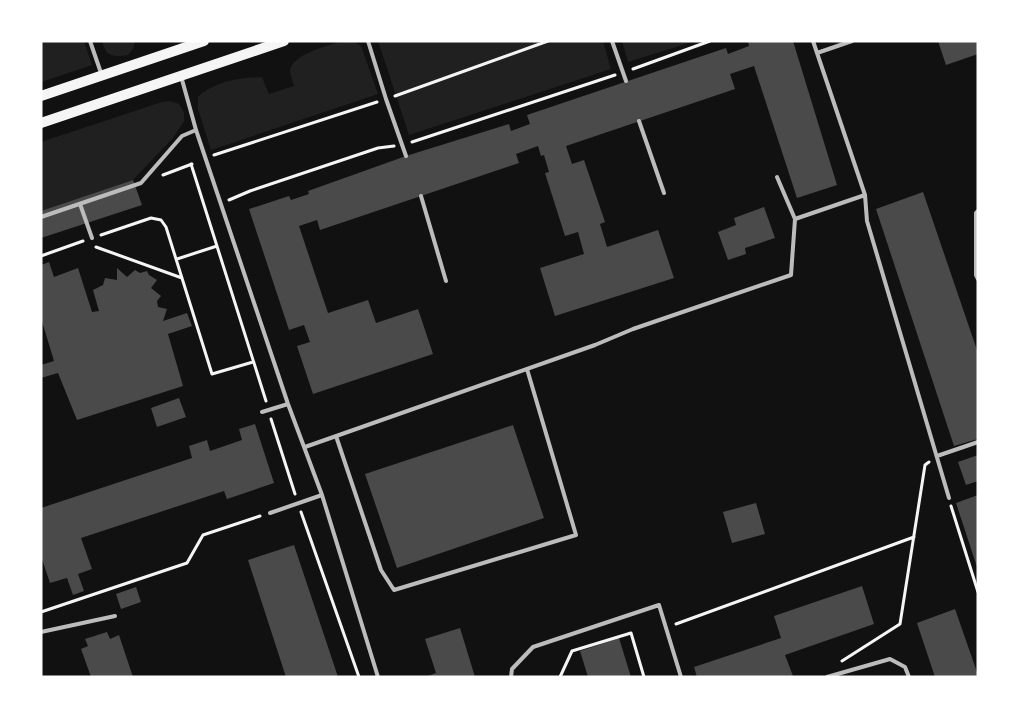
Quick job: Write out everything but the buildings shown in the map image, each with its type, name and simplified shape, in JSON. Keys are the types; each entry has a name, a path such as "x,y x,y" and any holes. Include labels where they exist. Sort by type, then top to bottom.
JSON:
{"main road":[{"path":"41,96 204,41"},
{"path":"41,123 284,41"}],"lane":[{"path":"90,41 102,76"},
{"path":"368,41 406,156"},
{"path":"612,41 626,81"},
{"path":"813,41 865,195 868,221 949,498"},
{"path":"817,53 852,41"},
{"path":"180,76 196,130 288,404 322,495 378,677"},
{"path":"639,121 664,193"},
{"path":"41,217 141,183 182,136 196,130"},
{"path":"305,447 595,345 633,328 791,275 794,219 777,176"},
{"path":"794,219 865,195"},
{"path":"421,196 446,281"},
{"path":"80,204 92,238"},
{"path":"978,211 976,213 976,275 978,280"},
{"path":"336,436 381,570 394,590 576,535 527,369"},
{"path":"262,412 288,404"},
{"path":"937,456 978,442"},
{"path":"270,513 322,495"},
{"path":"511,677 512,670 534,647 658,605 681,677"},
{"path":"41,632 116,616"},
{"path":"827,677 890,659 905,667 909,677"}],"path":[{"path":"141,183 206,158 386,99 548,41"},
{"path":"222,204 250,191 378,148 403,145 624,73 710,41"},
{"path":"151,218 161,220 166,227 212,374 253,362"},
{"path":"81,242 183,278"},
{"path":"177,259 217,246"},
{"path":"834,674 842,661 900,624 925,465 937,456"},
{"path":"949,498 978,592"},
{"path":"41,612 188,563 203,535 270,513"},
{"path":"666,628 914,537"},
{"path":"560,677 572,651 631,633 644,677"}],"shaded area":[{"path":"41,41 84,41 92,65 41,82"},
{"path":"102,41 135,41 133,49 128,55 114,56 108,53"},
{"path":"342,41 354,41 361,46 378,94 211,150 198,109 198,97 212,87 228,81 245,78 262,77 269,94 294,86 290,70 292,64 297,59 312,51"},
{"path":"378,41 603,41 611,69 409,135"},
{"path":"622,41 695,41 628,62"},
{"path":"170,101 179,104 184,112 184,121 173,138 133,180 41,211 41,142"}]}
